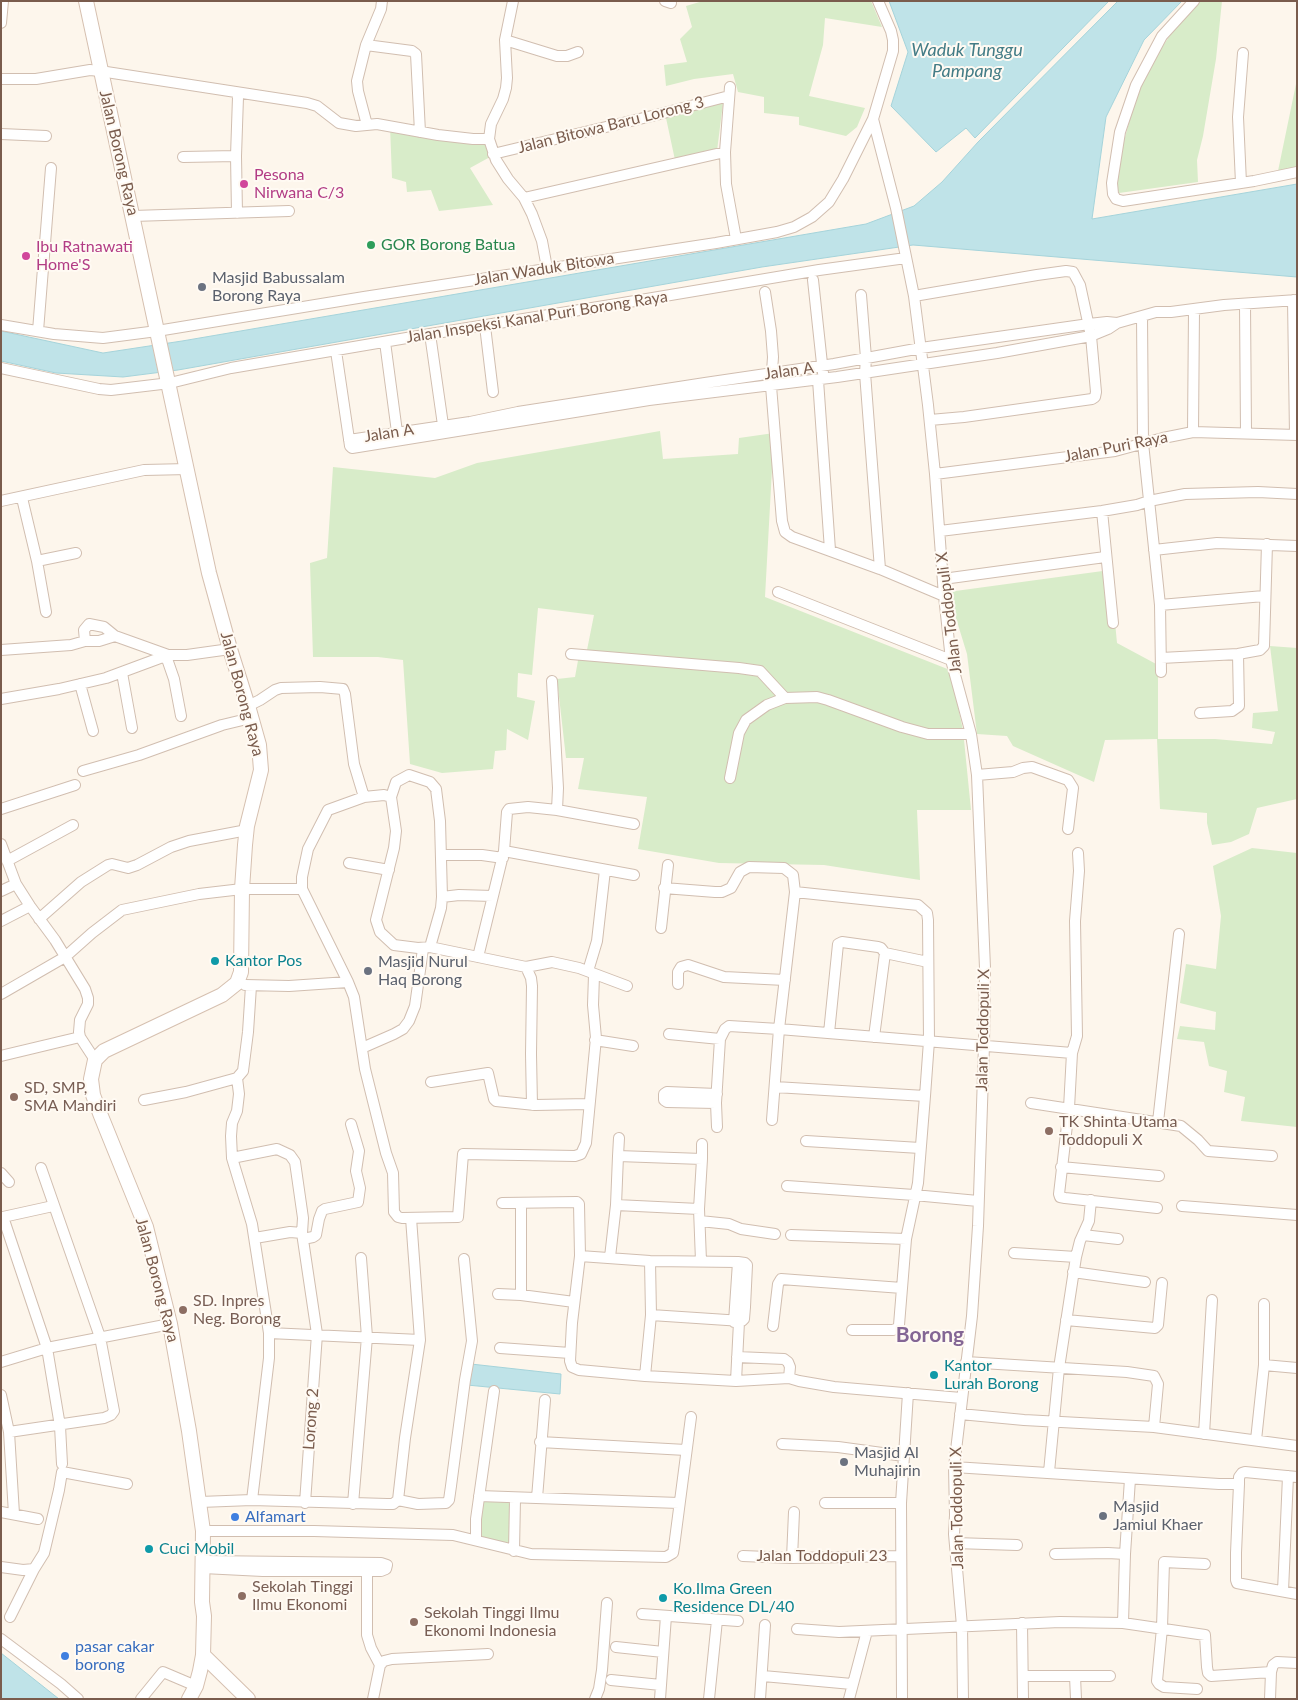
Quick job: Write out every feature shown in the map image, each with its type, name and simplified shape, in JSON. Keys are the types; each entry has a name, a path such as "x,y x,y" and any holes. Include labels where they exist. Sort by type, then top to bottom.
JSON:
{"main road":[{"name":"Jalan Borong Raya","path":"86,1 169,379 209,573 259,744 261,770 247,830 243,862 241,972 244,984"},
{"path":"95,1060 109,1048 244,984"},
{"name":"Jalan Borong Raya","path":"95,1060 92,1079 93,1095 146,1227 170,1324 182,1383 200,1502 203,1531 203,1655 196,1686 189,1699"},
{"path":"203,1655 248,1699"}],"street":[{"path":"367,125 357,81 366,45 381,9 382,1"},
{"path":"513,1 505,40 506,88 491,124 489,138 493,154 508,179 524,198 539,231 547,268"},
{"name":"Jalan Waduk Bitowa","path":"1,326 79,337 102,338 158,334 547,268 736,239 794,227 822,210 829,202 873,120 893,51 891,31 878,1"},
{"path":"1194,1 1162,36 1136,85 1120,132 1112,183 1113,194 1116,199 1123,201 1241,183 1297,172"},
{"path":"1,23 2,2"},
{"path":"505,40 557,56 567,56 578,52"},
{"path":"366,45 412,51 416,54 420,132"},
{"path":"1241,183 1238,117 1243,53"},
{"path":"1,79 36,79 90,70 100,71 307,103 317,106 339,123 356,126 387,125 453,137 489,138"},
{"name":"Jalan Bitowa Baru Lorong 3","path":"493,154 664,113 730,91 725,152"},
{"path":"237,213 238,97"},
{"name":"Jalan Toddopuli X","path":"873,120 896,208 914,296 930,420 951,660 971,734 977,775 985,968 984,1046 972,1316 954,1467 955,1543 962,1626 963,1699"},
{"path":"1,134 46,136"},
{"path":"524,198 725,152 726,184 736,239"},
{"path":"183,157 236,156"},
{"path":"38,331 51,168"},
{"path":"133,216 290,211"},
{"name":"Jalan Inspeksi Kanal Puri Borong Raya","path":"1,368 111,390 430,334 906,256"},
{"path":"914,296 1037,274 1072,272 1077,278 1091,336 1096,392 1095,397 1092,399 930,420"},
{"path":"813,280 822,366 821,379 830,550"},
{"path":"765,292 771,331 771,386 783,527 785,532 792,537 880,569 944,596"},
{"path":"860,295 880,569"},
{"path":"1117,323 1156,312 1295,300 1296,435"},
{"path":"1245,304 1246,433"},
{"path":"1193,432 1194,310"},
{"path":"1142,316 1143,443 1160,605 1161,672"},
{"name":"Jalan A","path":"649,396 771,386 997,353 1091,336 1108,330 1117,323"},
{"name":"Jalan A","path":"471,425 443,425 349,440 352,448 471,425 921,348 1089,324 1117,323"},
{"path":"485,326 493,392"},
{"path":"430,334 443,425"},
{"path":"385,342 398,432"},
{"path":"937,347 936,354 940,361"},
{"path":"336,351 349,440"},
{"name":"Jalan Puri Raya","path":"935,474 1115,451 1193,432 1296,435"},
{"path":"1,501 22,498 144,470 188,469"},
{"path":"940,531 1102,511 1197,493 1258,492 1297,494"},
{"path":"22,498 37,561 46,612"},
{"path":"1102,511 1113,624"},
{"path":"1154,550 1217,543 1297,546"},
{"path":"1162,658 1238,654 1262,648 1266,644 1264,596 1267,544"},
{"path":"37,561 76,553"},
{"path":"943,579 1106,557"},
{"path":"778,592 951,660"},
{"path":"1160,605 1264,596"},
{"path":"85,641 84,630 89,624 104,627 115,636 167,655 187,655 230,649"},
{"path":"1,650 71,645 85,641 99,641 115,636"},
{"path":"571,654 760,671 785,698"},
{"path":"1200,713 1232,711 1239,706 1238,654"},
{"path":"1,699 80,684 122,673 167,655"},
{"path":"167,655 181,716"},
{"path":"122,673 132,728"},
{"path":"552,681 558,788 557,810"},
{"path":"80,684 93,731"},
{"path":"83,771 139,755 222,725 250,712 260,700 275,690 320,686 343,689 345,694 354,764 364,797"},
{"path":"730,778 740,733 746,720 766,704 785,698 817,697 902,727 928,734 971,734"},
{"path":"977,775 1013,772 1032,767 1068,780 1073,788 1068,829"},
{"path":"362,1048 394,1034 409,1021 415,1006 427,948 441,908 441,856 438,798 435,785 409,775 396,782 391,797 396,831 390,870 384,885 376,920 376,925 380,932 394,945 427,948 526,967 552,962 627,986"},
{"path":"1,809 75,785"},
{"path":"391,797 384,795 364,797 328,810 308,850 302,877 302,889 354,997 365,1069 386,1153 394,1174 394,1212 402,1218 458,1217 463,1154 575,1156 581,1154 586,1143 595,1040 591,973 605,870"},
{"path":"478,957 503,854 507,812 509,809 528,807 557,810 634,824"},
{"path":"8,861 73,825"},
{"path":"39,920 81,882 108,865 112,864 128,868 171,847 189,841 247,830"},
{"path":"1,844 16,884 39,920 55,940 85,989 88,1004 78,1027 80,1037 95,1060"},
{"path":"1078,853 1079,871 1074,921 1077,1036 1072,1053 1069,1108 1059,1194 1060,1197 1158,1208"},
{"path":"441,856 503,854 634,875"},
{"path":"349,863 390,870"},
{"path":"661,928 668,864"},
{"path":"664,888 722,892 731,888 738,876 748,867 784,868 793,875 795,892 779,1029 772,1120"},
{"path":"1,891 16,884"},
{"path":"1,994 65,957 122,910 199,894 242,889 302,889"},
{"path":"795,892 918,905 927,913 928,920 929,1040 925,1096 918,1183 906,1239 898,1328 893,1330 852,1330"},
{"path":"442,897 459,895 493,896"},
{"path":"1,921 30,906"},
{"path":"1158,1122 1178,934"},
{"path":"830,1033 838,944 842,942 878,947 885,953 928,962"},
{"path":"874,1036 885,953"},
{"path":"678,984 678,972 681,967 688,964 714,975 724,977 785,980"},
{"path":"526,967 532,986 532,1105"},
{"path":"144,1100 186,1092 237,1078 243,1071 248,1032 244,984 289,986 348,982"},
{"path":"717,1127 720,1039 725,1029 729,1026 929,1040 1072,1053"},
{"path":"669,1034 720,1039"},
{"path":"1,1056 80,1037"},
{"path":"595,1040 632,1046"},
{"path":"431,1082 488,1073 496,1101 532,1105 589,1104"},
{"path":"237,1078 239,1094 237,1111 231,1129 232,1158 255,1238 269,1333 269,1358 252,1500"},
{"path":"775,1087 925,1096"},
{"path":"1032,1103 1181,1126 1208,1151 1272,1156"},
{"path":"255,1238 290,1232 313,1238 316,1235 319,1219 325,1208 358,1202 360,1188 356,1171 359,1151 351,1124"},
{"path":"610,1257 616,1205 619,1138"},
{"path":"806,1142 920,1148"},
{"path":"701,1261 699,1209 702,1144"},
{"name":"Lorong 2","path":"232,1158 277,1149 290,1155 295,1162 317,1334 305,1503"},
{"path":"618,1156 702,1159"},
{"path":"1061,1167 1159,1176"},
{"path":"9,1432 104,1418 114,1412 100,1337 41,1168"},
{"path":"1,1173 9,1182"},
{"path":"787,1186 978,1201"},
{"path":"1049,1472 1059,1368 1073,1272 1076,1257 1089,1221 1091,1200"},
{"path":"521,1202 521,1295"},
{"path":"502,1203 577,1202 579,1204 580,1256 570,1353 572,1367 579,1370 736,1381 789,1378 834,1387 961,1398"},
{"path":"616,1205 699,1209"},
{"path":"53,1206 3,1217 47,1348 60,1426 62,1464"},
{"path":"1182,1206 1297,1215"},
{"path":"200,1502 252,1500 393,1504 398,1500 405,1438 420,1340 411,1218"},
{"path":"700,1221 729,1224 741,1229 775,1234"},
{"path":"792,1235 906,1239"},
{"path":"1083,1235 1118,1239"},
{"path":"1014,1253 1076,1257"},
{"path":"580,1256 650,1261 745,1263 747,1268 744,1319 736,1322 651,1315"},
{"path":"353,1504 367,1337 361,1258"},
{"path":"398,1500 418,1504 444,1504 447,1502 472,1341 464,1259"},
{"path":"645,1376 651,1315 650,1261"},
{"path":"1073,1272 1145,1282"},
{"path":"773,1326 778,1283 781,1280 902,1288"},
{"path":"1066,1320 1155,1328 1158,1325 1162,1283"},
{"path":"498,1294 574,1302"},
{"path":"1204,1434 1212,1300"},
{"path":"1256,1440 1264,1365 1264,1304"},
{"path":"736,1322 736,1381"},
{"path":"1,1362 47,1348 170,1324"},
{"path":"269,1333 420,1340"},
{"path":"500,1348 570,1353"},
{"path":"737,1357 784,1359 790,1367 789,1378"},
{"path":"966,1362 1127,1372 1154,1376 1158,1384 1154,1427"},
{"path":"1264,1365 1297,1368"},
{"path":"476,1540 476,1519 494,1391"},
{"path":"902,1699 901,1502 908,1393"},
{"path":"1,1394 9,1432 14,1514"},
{"path":"537,1498 540,1442 545,1400"},
{"path":"960,1414 1154,1427 1297,1446"},
{"path":"203,1531 453,1535 514,1551 538,1554 670,1556 674,1548 691,1417"},
{"path":"540,1442 686,1450"},
{"path":"782,1444 838,1447 904,1456"},
{"path":"954,1467 1239,1484"},
{"path":"10,1617 44,1553 62,1472 127,1484"},
{"path":"1283,1591 1293,1476 1245,1472 1239,1477 1236,1580 1242,1584 1297,1594"},
{"path":"1123,1623 1130,1479"},
{"path":"480,1496 515,1499 537,1498 679,1503"},
{"path":"514,1551 515,1499"},
{"path":"825,1502 901,1502"},
{"path":"1,1512 38,1519"},
{"path":"792,1558 794,1512"},
{"path":"955,1543 1017,1545"},
{"path":"1055,1554 1125,1554"},
{"name":"Jalan Toddopuli 23","path":"743,1556 792,1558 901,1556"},
{"path":"1197,1689 1164,1687 1159,1684 1157,1677 1162,1628 1164,1562 1205,1564"},
{"path":"381,1563 387,1565 386,1569 381,1571 367,1572 263,1572 203,1565 381,1563"},
{"path":"1,1566 23,1570 34,1569"},
{"path":"367,1572 367,1635 370,1648 380,1665 373,1699"},
{"path":"596,1699 602,1670 607,1603"},
{"path":"642,1614 738,1621"},
{"path":"660,1699 666,1616"},
{"path":"709,1699 717,1620"},
{"path":"1022,1623 1023,1699"},
{"path":"797,1629 839,1632 1022,1623 1123,1623 1205,1635 1207,1667 1208,1673 1211,1676 1271,1672"},
{"path":"760,1699 765,1625"},
{"path":"849,1699 867,1631"},
{"path":"1,1639 78,1699"},
{"path":"616,1647 663,1652"},
{"path":"380,1665 392,1659 488,1654"},
{"path":"1270,1699 1273,1665 1277,1662 1297,1663"},
{"path":"141,1699 163,1672 196,1686"},
{"path":"763,1676 852,1684"},
{"path":"1023,1676 1110,1676"},
{"path":"1075,1676 1076,1699"},
{"path":"612,1680 661,1685"}],"green space":[{"path":"703,1 871,1 882,27 825,18 823,45 809,96 865,108 857,127 846,136 799,125 799,117 764,113 764,97 738,92 733,74 694,79 666,86 664,65 687,62 680,39 692,27 686,6"},
{"path":"1199,1 1222,1 1216,59 1197,160 1198,182 1119,193 1113,180 1141,80 1174,29"},
{"path":"1297,80 1297,168 1278,171 1296,84"},
{"path":"723,103 717,151 675,160 666,118"},
{"path":"390,126 485,143 490,157 470,168 493,205 439,211 431,190 407,192 406,182 392,178"},
{"path":"660,431 663,459 738,454 739,438 774,433 765,597 950,670 963,730 971,810 917,810 920,880 824,865 719,863 638,849 647,797 578,789 584,758 566,758 557,679 575,677 579,655 587,650 594,615 538,608 532,675 518,673 517,697 535,701 528,740 507,729 506,750 495,751 493,769 442,773 410,764 403,660 378,657 313,657 310,563 327,558 333,467 435,478 477,463"},
{"path":"1110,570 1117,643 1158,665 1158,739 1215,739 1272,744 1275,732 1252,728 1253,713 1278,711 1270,646 1297,648 1297,799 1257,808 1249,834 1231,842 1212,845 1207,823 1207,813 1160,809 1157,739 1105,740 1094,782 1013,746 1007,736 977,734 967,654 948,592"},
{"path":"1252,848 1297,853 1297,1127 1241,1121 1245,1097 1224,1092 1227,1071 1209,1066 1204,1042 1177,1039 1180,1026 1215,1030 1216,1012 1180,1003 1186,964 1216,969 1221,916 1213,866"},
{"path":"479,1496 515,1499 514,1551 476,1540"}],"water":[{"name":"Waduk Tunggu Pampang","path":"889,1 1109,1 975,138 966,128 936,152 891,106 908,52"},
{"path":"1118,1 1182,1 1144,40 1106,117 1092,219 1297,184 1297,277 913,245 762,267 178,370 123,377 56,373 1,361 1,331 103,353 866,224 914,206 942,182 978,142"},
{"path":"471,1364 561,1374 560,1394 467,1385"},
{"path":"1,1653 59,1699 1,1699"}],"place":[{"name":"Pesona Nirwana C/3","path":"244,184"},
{"name":"GOR Borong Batua","path":"371,245"},
{"name":"Ibu Ratnawati Home'S","path":"26,256"},
{"name":"Masjid Babussalam Borong Raya","path":"202,287"},
{"name":"Kantor Pos","path":"215,961"},
{"name":"Masjid Nurul Haq Borong","path":"368,971"},
{"name":"SD, SMP, SMA Mandiri","path":"14,1097"},
{"name":"TK Shinta Utama Toddopuli X","path":"1049,1131"},
{"name":"SD. Inpres Neg. Borong","path":"183,1310"},
{"name":"Kantor Lurah Borong","path":"934,1375"},
{"name":"Masjid Al Muhajirin","path":"844,1462"},
{"name":"Masjid Jamiul Khaer","path":"1103,1516"},
{"name":"Alfamart","path":"235,1517"},
{"name":"Cuci Mobil","path":"149,1549"},
{"name":"Sekolah Tinggi Ilmu Ekonomi","path":"242,1596"},
{"name":"Ko.Ilma Green Residence DL/40","path":"663,1598"},
{"name":"Sekolah Tinggi Ilmu Ekonomi Indonesia","path":"414,1622"},
{"name":"pasar cakar borong","path":"65,1656"}],"district":[{"name":"Borong","path":"930,1335"}]}
